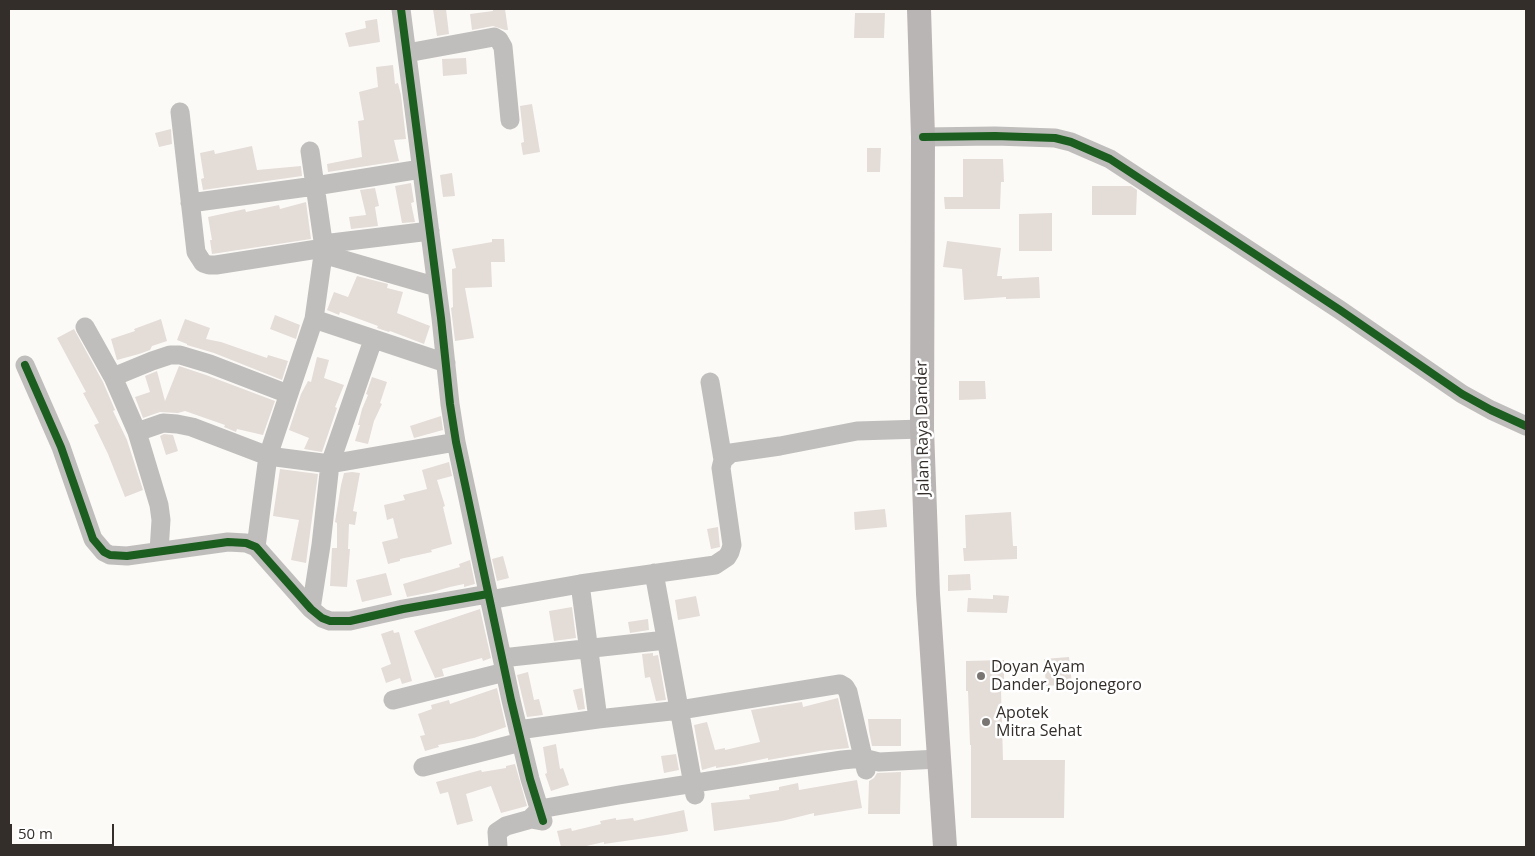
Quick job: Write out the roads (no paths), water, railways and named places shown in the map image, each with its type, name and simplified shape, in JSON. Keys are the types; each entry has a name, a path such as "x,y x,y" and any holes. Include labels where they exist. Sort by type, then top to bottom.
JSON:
{"main road":[{"name":"Jalan Raya Dander","path":"919,9 923,137 922,429 928,594 945,847"}],"street":[{"path":"401,9 456,442 488,597 538,817"},
{"path":"407,53 494,37 499,40 502,47 510,120"},
{"path":"180,112 196,252 203,264 216,265 430,231"},
{"path":"923,137 1012,136 1055,138 1071,142 1110,159 1317,294 1462,394 1526,426"},
{"path":"256,547 268,456 314,319 323,249 310,151"},
{"path":"190,203 421,169"},
{"path":"323,249 437,287"},
{"path":"314,319 446,364"},
{"path":"85,327 113,377 137,432 159,505 159,551"},
{"path":"311,609 321,545 330,464 373,340"},
{"path":"113,377 170,355 180,355 210,364 288,394"},
{"path":"26,365 61,447 98,546 110,555 119,556 228,542 246,543 256,547 311,609 322,618 340,622 488,597 715,565 727,557 730,552 732,537 721,468 723,460 710,382"},
{"path":"137,432 163,423 177,424 192,427 268,456 330,464 456,442"},
{"path":"723,460 740,450 780,446 843,432 922,429"},
{"path":"654,573 694,790"},
{"path":"580,584 598,719"},
{"path":"393,700 504,665 589,648 666,640"},
{"path":"423,767 520,736 598,719 680,710 840,684 848,692 869,763"},
{"path":"498,847 497,832 506,826 538,817 621,801 843,766 940,760"}],"place":[{"name":"Doyan Ayam Dander, Bojonegoro","path":"981,676"},
{"name":"Apotek Mitra Sehat","path":"986,722"}]}
